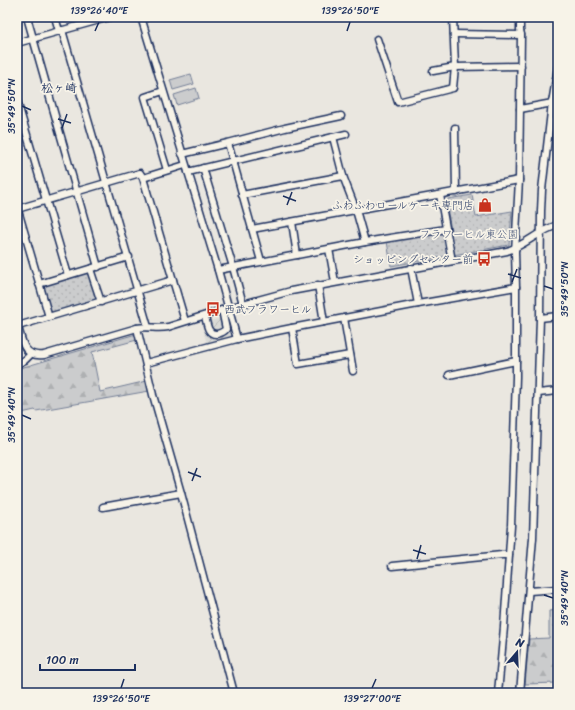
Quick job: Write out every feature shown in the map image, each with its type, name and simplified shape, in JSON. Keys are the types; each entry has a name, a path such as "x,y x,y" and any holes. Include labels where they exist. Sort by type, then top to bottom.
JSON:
{"street":[{"path":"27,17 98,266"},
{"path":"55,17 61,31 107,183 148,327"},
{"path":"17,43 61,31 96,19 110,17"},
{"path":"141,17 218,270 237,340"},
{"path":"377,40 398,102 454,88 453,17"},
{"path":"498,693 511,518 516,361 515,248 519,180 521,66 520,17"},
{"path":"454,34 521,35"},
{"path":"433,72 454,67 521,66"},
{"path":"520,693 533,538 540,318 542,190 555,103 558,67"},
{"path":"163,91 145,97 167,170"},
{"path":"17,101 68,275"},
{"path":"520,109 555,103"},
{"path":"182,154 285,128 341,116"},
{"path":"455,128 456,192"},
{"path":"188,172 346,134"},
{"path":"333,137 343,176 356,210 365,242"},
{"path":"228,143 261,262"},
{"path":"143,178 185,165"},
{"path":"203,168 243,304"},
{"path":"49,317 17,208 140,173 143,178 185,322"},
{"path":"242,194 343,176"},
{"path":"252,229 519,180"},
{"path":"440,195 452,261"},
{"path":"292,222 297,255"},
{"path":"173,280 18,325 25,349 36,356 44,356 137,328 161,328 185,322 275,294 508,251 541,232 558,225"},
{"path":"218,270 365,242 446,229"},
{"path":"329,249 335,282"},
{"path":"40,284 129,257"},
{"path":"411,268 418,304"},
{"path":"90,269 101,302"},
{"path":"318,285 324,322"},
{"path":"146,363 292,328 516,287"},
{"path":"205,316 209,330 214,334 224,332 226,329 222,310"},
{"path":"540,318 558,316"},
{"path":"344,318 353,371"},
{"path":"137,328 153,394 234,693"},
{"path":"292,328 298,364 350,355"},
{"path":"17,364 25,360 31,354"},
{"path":"450,375 516,361"},
{"path":"538,393 558,391"},
{"path":"103,507 181,493"},
{"path":"392,566 509,555"},
{"path":"529,591 558,589"}],"shaded area":[{"path":"228,316 234,336 232,339 207,345 202,323"}],"green space":[{"path":"191,74 194,84 173,90 170,80"},
{"path":"196,88 199,98 177,105 174,95"},
{"name":"フラワーヒル東公園","path":"472,195 476,217 512,211 509,245 391,266 387,241 451,230 446,202 448,199"},
{"path":"87,272 90,274 97,298 95,301 53,313 50,312 43,289 44,286"},
{"path":"136,334 137,340 92,352 100,392 147,381 149,391 17,414 17,369"},
{"path":"558,610 558,683 525,684 529,639 549,638 549,611"}],"place":[{"name":"ふわふわロールケーキ専門店","path":"485,205"},
{"name":"ショッピングセンター前","path":"484,259"},
{"name":"西武フラワーヒル","path":"213,309"}],"district":[{"name":"松ヶ崎","path":"59,88"}]}
